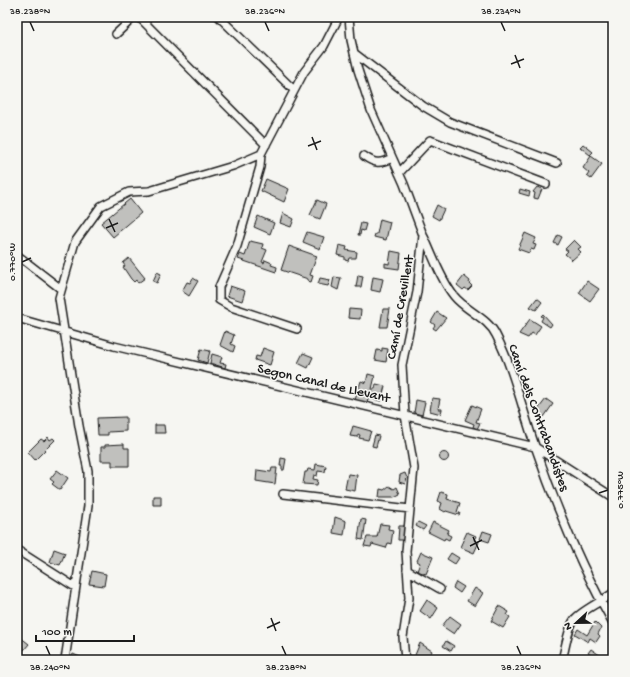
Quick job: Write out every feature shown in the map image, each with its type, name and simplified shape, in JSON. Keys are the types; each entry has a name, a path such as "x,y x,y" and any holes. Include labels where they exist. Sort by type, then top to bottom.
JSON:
{"street":[{"path":"116,34 135,17 142,20 266,145"},
{"path":"219,17 294,90"},
{"path":"297,329 231,307 219,300 219,287 237,246 260,167 261,154 304,72 324,46 339,17"},
{"name":"Camí de Crevillent","path":"349,17 354,53 371,110 399,173 423,235 417,292 402,365 405,415 414,468 406,551 409,598 403,637 405,660"},
{"path":"354,53 423,106 450,122 557,163"},
{"path":"399,173 430,140 546,184"},
{"path":"65,660 88,506 88,471 78,426 59,298 75,242 101,206 129,192 149,191 233,166 261,154"},
{"path":"364,156 374,163 382,163 392,158"},
{"name":"Camí dels Contrabandistes","path":"423,235 454,296 468,311 486,322 495,333 520,399 535,447 567,534 613,623"},
{"path":"17,255 61,289"},
{"name":"Segon Canal de Llevant","path":"17,318 114,346 535,447 613,497"},
{"path":"283,494 410,509"},
{"path":"17,550 75,587"},
{"path":"407,570 440,589"},
{"path":"562,660 573,621 581,613 601,602 613,593"}],"building":[{"path":"583,144 593,152 590,155 580,147"},
{"path":"591,156 602,164 591,179 587,176 589,173 583,168"},
{"path":"266,179 289,189 284,202 261,191"},
{"path":"537,187 542,189 538,199 534,198 535,193 533,192"},
{"path":"520,189 530,192 529,196 519,193"},
{"path":"130,199 141,213 113,237 101,223"},
{"path":"317,200 326,204 320,219 310,215"},
{"path":"437,205 444,209 439,220 432,216"},
{"path":"283,213 294,219 291,227 280,223"},
{"path":"258,216 274,223 270,234 254,227"},
{"path":"380,219 390,222 386,240 374,237 375,234 377,234"},
{"path":"361,223 366,224 364,231 361,230 360,235 358,235"},
{"path":"307,232 324,237 320,249 303,242"},
{"path":"525,233 536,238 533,244 536,245 534,250 531,249 529,253 518,249"},
{"path":"558,235 562,237 558,245 554,243"},
{"path":"574,240 581,247 578,249 581,252 572,260 565,254 568,251 565,249"},
{"path":"250,241 263,244 262,248 267,250 262,262 264,263 265,260 272,263 271,265 277,267 276,272 238,259 240,254 245,256"},
{"path":"339,245 347,247 346,250 357,252 356,258 349,258 348,261 345,260 345,257 337,255"},
{"path":"289,246 317,256 310,275 313,276 311,282 308,281 308,279 281,270"},
{"path":"391,251 401,253 399,269 385,267 385,263 389,264"},
{"path":"129,258 145,278 138,283 136,280 134,282 131,279 123,267 125,266 123,263"},
{"path":"157,272 161,274 157,283 153,281"},
{"path":"358,275 363,276 361,287 356,287"},
{"path":"464,276 470,281 469,283 472,286 468,290 465,288 463,290 457,285"},
{"path":"334,277 341,278 338,290 332,287"},
{"path":"373,277 383,279 380,292 371,290"},
{"path":"193,278 198,281 189,296 182,291 187,282 190,283"},
{"path":"320,278 330,280 328,286 318,284"},
{"path":"587,281 599,289 590,301 579,293"},
{"path":"230,286 245,291 242,301 227,296"},
{"path":"537,298 542,302 536,310 530,307"},
{"path":"349,309 361,310 360,319 348,318"},
{"path":"383,309 390,309 387,327 380,327"},
{"path":"437,312 446,318 436,330 433,328 435,325 431,322"},
{"path":"543,314 552,324 550,327 541,321 543,317 541,316"},
{"path":"530,319 541,326 535,335 532,333 528,338 519,334"},
{"path":"225,331 234,335 231,344 235,346 233,352 220,345"},
{"path":"263,348 274,352 270,365 255,360 256,356 260,357"},
{"path":"382,348 388,349 386,362 375,360 377,350 382,351"},
{"path":"201,349 210,351 207,363 198,360"},
{"path":"303,353 313,357 308,368 298,363"},
{"path":"212,354 222,357 220,363 226,364 225,368 210,363"},
{"path":"368,374 375,376 372,389 375,389 376,384 385,386 381,401 368,398 367,403 355,400 361,381 366,383"},
{"path":"432,398 440,399 438,409 442,409 441,414 430,411"},
{"path":"546,399 553,404 544,417 536,412"},
{"path":"416,400 425,402 422,415 414,413"},
{"path":"472,405 481,409 476,422 480,423 477,429 473,427 474,424 465,420"},
{"path":"126,417 126,431 108,432 108,435 98,435 97,418"},
{"path":"155,425 164,425 165,433 155,433"},
{"path":"353,426 371,431 368,440 359,438 360,435 358,434 357,437 350,436"},
{"path":"375,435 379,436 376,447 372,446"},
{"path":"48,437 50,440 53,438 55,440 35,460 28,452 41,439 44,441"},
{"path":"124,444 124,448 129,448 129,466 112,466 112,461 101,461 101,447 105,447 105,445"},
{"path":"444,452 449,457 444,462 439,457"},
{"path":"281,458 286,459 284,470 282,470 282,466 280,466"},
{"path":"316,464 326,466 325,472 318,471 317,476 314,475 313,479 318,480 317,485 303,484 305,472 307,472 308,469 315,470"},
{"path":"272,468 277,468 275,484 256,481 257,470 271,472"},
{"path":"57,470 68,478 60,490 52,484 54,482 50,479"},
{"path":"405,473 407,478 405,484 399,482 400,475"},
{"path":"348,474 357,475 355,491 345,489"},
{"path":"389,486 394,489 397,487 400,494 394,497 379,497 380,489 384,490"},
{"path":"441,492 448,494 447,499 460,503 457,512 460,513 459,515 445,512 440,509 442,503 438,501"},
{"path":"153,496 161,496 161,505 153,505"},
{"path":"335,517 346,521 344,535 333,533"},
{"path":"361,519 366,520 363,540 358,539"},
{"path":"418,522 426,526 423,530 416,526"},
{"path":"433,522 449,530 447,534 451,536 449,540 445,538 444,540 428,532"},
{"path":"380,524 389,525 388,529 393,530 391,544 388,543 386,548 372,544 371,547 364,546 367,537 377,537"},
{"path":"399,526 405,526 404,540 398,540"},
{"path":"483,531 492,534 489,542 480,539"},
{"path":"467,532 476,536 474,540 479,542 474,553 460,547"},
{"path":"54,549 65,553 60,565 50,562"},
{"path":"421,552 433,557 426,574 417,571 420,563 417,561"},
{"path":"451,553 459,558 455,564 447,559"},
{"path":"92,571 106,574 104,586 89,584"},
{"path":"456,582 464,587 460,593 453,588"},
{"path":"475,588 483,593 475,606 467,601"},
{"path":"427,600 438,608 431,619 420,611"},
{"path":"499,606 509,612 507,615 510,617 503,628 491,621"},
{"path":"450,616 461,624 454,634 442,626"},
{"path":"595,622 601,628 598,634 600,636 596,642 590,638 588,642 575,634 578,629 587,635"},
{"path":"20,637 29,644 24,650 18,639"},
{"path":"446,641 454,646 451,651 443,646"},
{"path":"420,643 432,651 428,660 422,660 415,655"},
{"path":"591,649 601,656 598,660 588,653"},
{"path":"73,654 80,657 79,658 84,660 70,660"}]}
